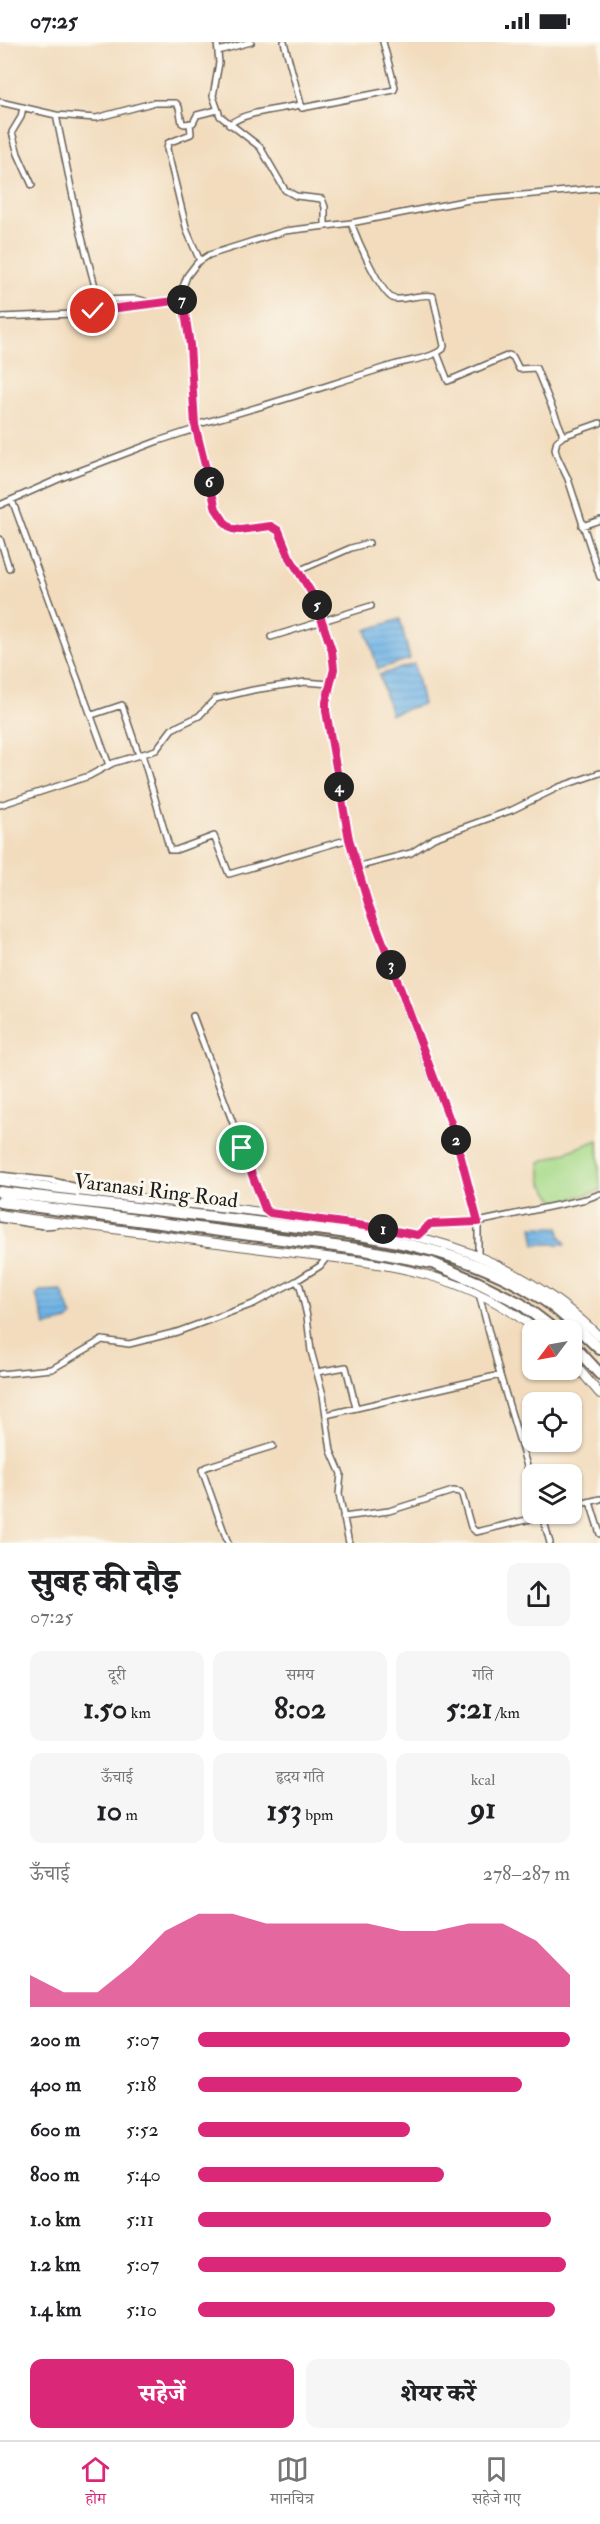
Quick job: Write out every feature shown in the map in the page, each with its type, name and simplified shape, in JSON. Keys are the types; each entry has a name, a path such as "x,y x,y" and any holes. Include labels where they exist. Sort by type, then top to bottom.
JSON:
{"highway":[{"name":"Varanasi Ring Road","path":"0,1192 333,1231 382,1238 452,1255 542,1298 600,1349"},
{"path":"0,1202 365,1250 432,1263 521,1304 542,1320"},
{"path":"582,1355 600,1374"}],"street":[{"path":"217,42 218,71 213,96 217,111 223,120 260,147 285,190 296,196 322,199 325,207 325,226"},
{"path":"218,51 251,42"},
{"path":"284,42 300,105"},
{"path":"230,125 247,116 300,105 305,108 394,90 383,42"},
{"path":"0,102 56,115 96,118 152,103 176,103 182,123 194,122 195,116 217,111"},
{"path":"23,107 21,117 12,132 18,154 32,185"},
{"path":"56,115 79,226 95,290 102,299 102,310"},
{"path":"190,123 191,134 168,143 167,148 184,221 200,261"},
{"path":"478,1255 478,1222 454,1131 425,1059 349,839 326,711 334,660 314,597 298,572 276,528 271,526 232,529 220,517 195,427 190,345 183,287 187,276 200,261 209,255 285,231 351,223 470,200 600,188"},
{"path":"0,505 61,478 195,427 437,353 443,349 433,296 396,299 389,296 365,256 351,223"},
{"path":"102,299 136,298 148,303"},
{"path":"0,317 62,315 183,300"},
{"path":"437,353 448,381 509,355 513,357 519,369 536,368 563,436"},
{"path":"600,423 563,436 557,441 555,449 568,479 600,576"},
{"path":"12,500 110,765"},
{"path":"582,526 600,520"},
{"path":"0,539 9,568"},
{"path":"298,572 351,548 369,543"},
{"path":"270,637 371,606"},
{"path":"0,805 89,776 110,765 160,747 172,729 199,716 215,699 305,682 317,681 330,684"},
{"path":"92,715 122,705 141,755 170,850 176,850 214,836 229,874 349,839"},
{"path":"357,867 411,853 434,838 512,810 559,787 600,773"},
{"path":"193,1016 265,1209 270,1213"},
{"path":"0,1175 53,1181 103,1194"},
{"path":"0,1181 270,1213 418,1235 478,1255 541,1288 600,1337"},
{"path":"418,1235 430,1224 478,1222 600,1194"},
{"path":"0,1214 372,1261 452,1282 479,1293 524,1320"},
{"path":"0,1219 44,1226 70,1223"},
{"path":"0,1374 52,1369 102,1340 129,1344 163,1336 253,1304 320,1266 327,1257"},
{"path":"296,1281 300,1286 308,1322 310,1350 326,1415 331,1451 341,1474 339,1494 349,1543"},
{"path":"479,1293 500,1376 526,1464"},
{"path":"317,1372 346,1367 356,1408"},
{"path":"582,1373 600,1394"},
{"path":"326,1415 500,1376"},
{"path":"228,1543 202,1470 273,1446"},
{"path":"343,1517 389,1511 453,1491 460,1492 471,1527 476,1532 522,1520"},
{"path":"582,1504 600,1499"},
{"path":"590,1502 600,1534"},
{"path":"545,1524 550,1543"}],"green space":[{"path":"598,1140 600,1191 557,1203 542,1183 540,1162"}],"water":[{"path":"400,619 410,659 378,669 366,630"},
{"path":"414,664 423,704 391,714 379,675"},
{"path":"532,1227 559,1227 560,1235 566,1244 535,1244"},
{"path":"62,1290 72,1317 68,1321 46,1326 36,1295 40,1291"}],"route":[{"path":"93,311 183,300 190,345 193,413 216,509 220,517 232,529 271,526 276,528 289,556 314,597 334,660 326,711 349,839 368,903 454,1131 478,1222 430,1224 418,1235 270,1213 265,1209 242,1148"}]}
